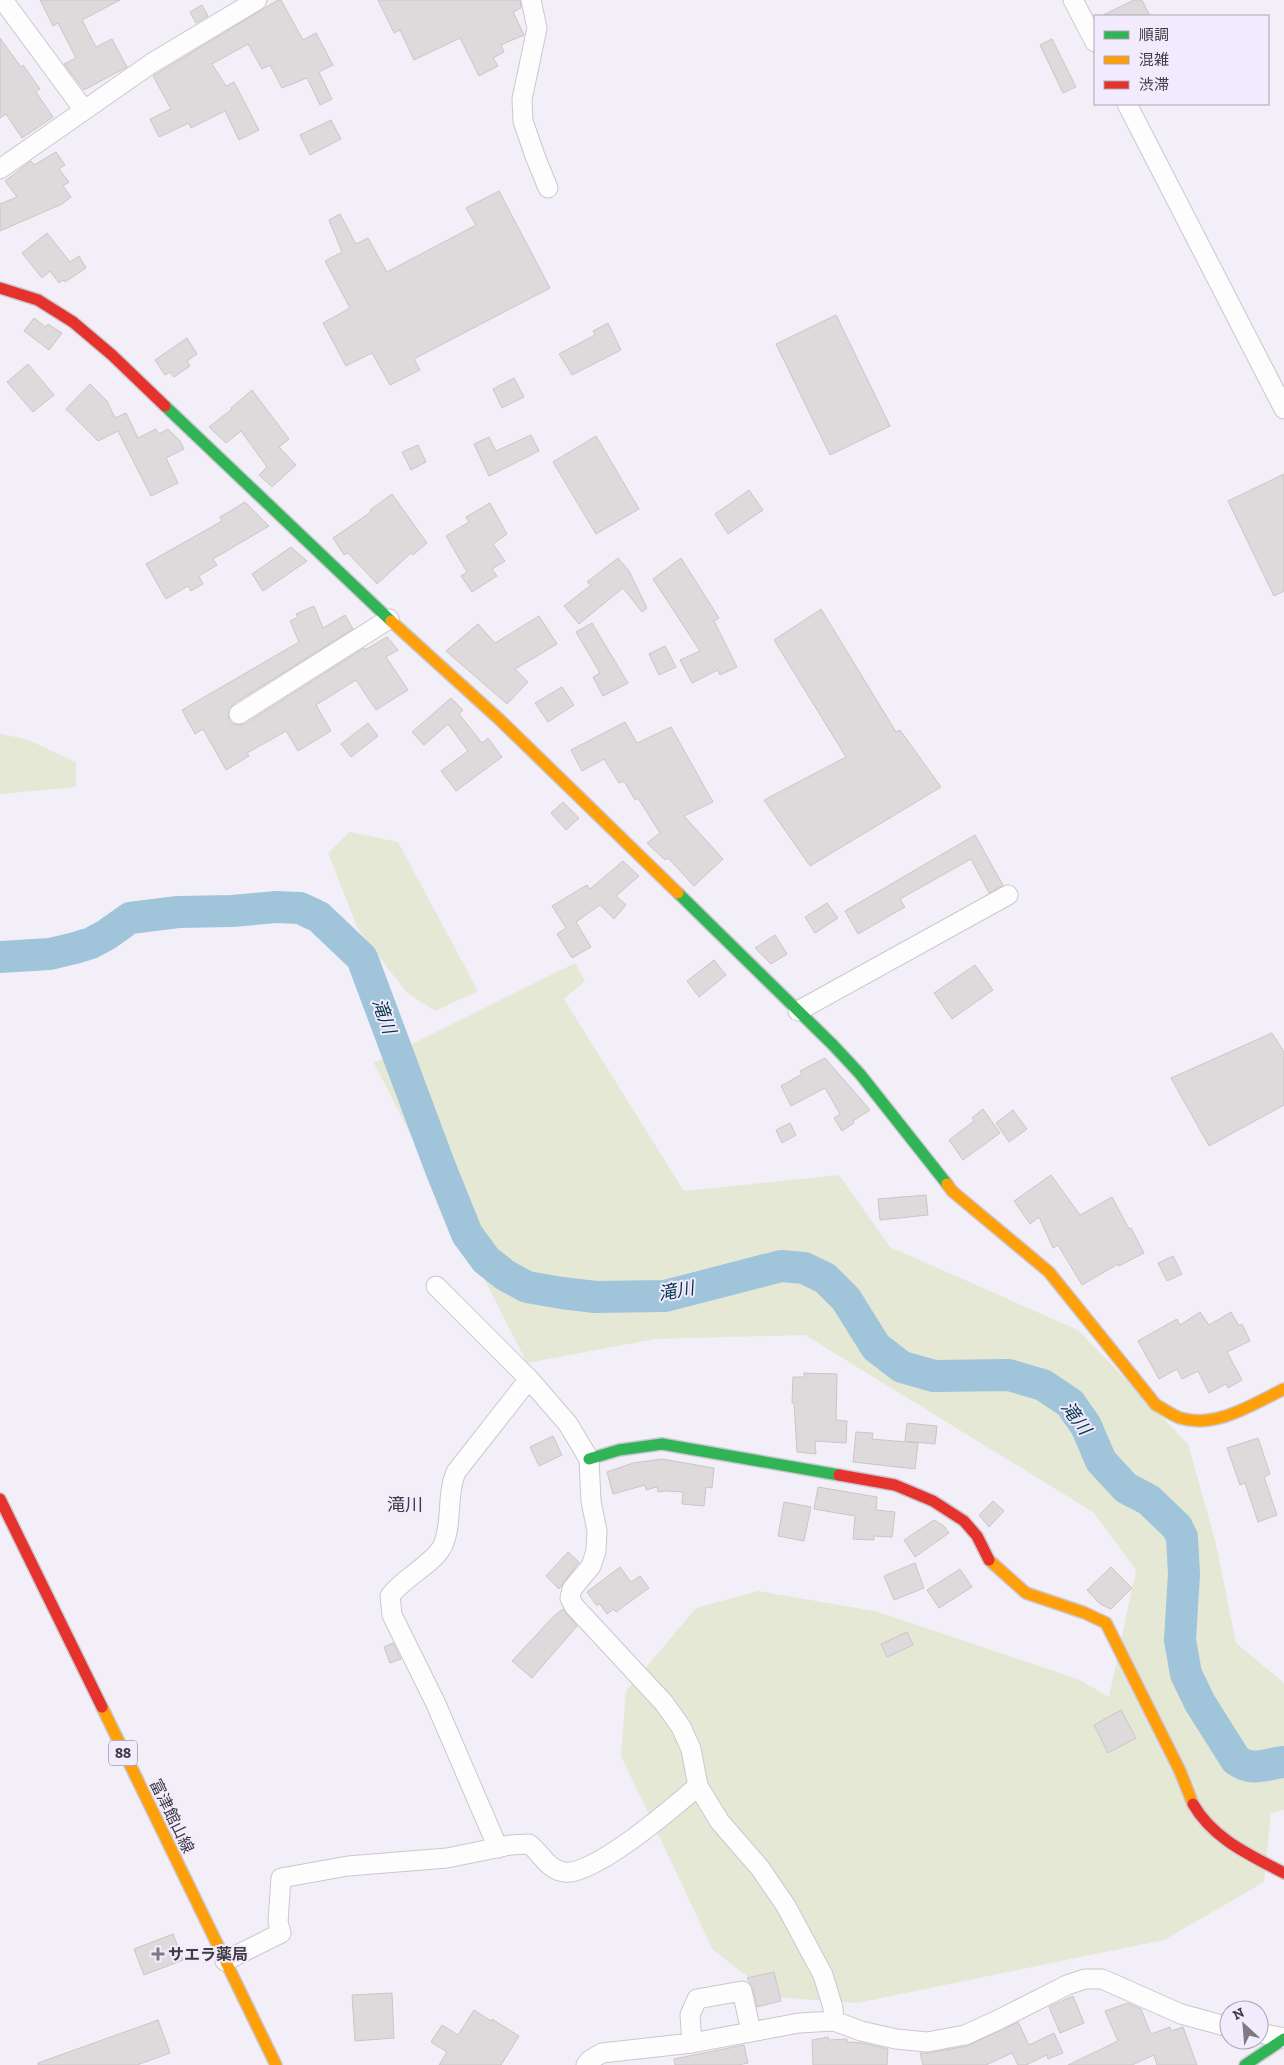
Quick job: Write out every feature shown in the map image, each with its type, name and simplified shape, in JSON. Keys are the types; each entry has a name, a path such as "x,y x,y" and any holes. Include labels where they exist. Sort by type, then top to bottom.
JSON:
{"main road":[{"path":"0,288 38,300 72,322 112,355 389,619 514,734 860,1074 952,1191 1049,1272 1156,1405 1179,1418 1196,1421 1234,1413 1284,1389"},
{"path":"589,1459 618,1450 662,1444 895,1485 932,1501 964,1521 977,1536 990,1563 1026,1593 1085,1612 1106,1623 1180,1771 1194,1806 1212,1830 1245,1853 1284,1873"},
{"name":"富津館山線","path":"0,1499 276,2065"},
{"path":"1245,2065 1284,2039"}],"street":[{"path":"3,0 84,110"},
{"path":"0,169 152,63 257,0"},
{"path":"531,0 537,28 522,99 523,121 548,188"},
{"path":"1073,0 1094,40"},
{"path":"1128,105 1284,409"},
{"path":"239,714 389,619"},
{"path":"798,1011 1008,895"},
{"path":"436,1286 529,1379 568,1424 589,1459 591,1501 597,1531 596,1551 591,1566 572,1589 570,1598 574,1606 664,1704 681,1727 691,1750 698,1786 720,1822 760,1868 786,1906 823,1975 834,2008 834,2021"},
{"path":"498,1848 436,1704 392,1615 390,1596 397,1587 436,1556 443,1546 447,1532 451,1484 456,1472 529,1379"},
{"path":"225,1961 281,1933 278,1922 281,1878 348,1866 447,1858 529,1844 550,1867 566,1872 579,1870 598,1861 656,1822 698,1786"},
{"path":"586,2065 590,2060 602,2054 692,2043 799,2023 834,2021 861,2031 896,2039 927,2042 965,2034 998,2020 1066,1986 1085,1979 1102,1979 1181,2014 1219,2024"},
{"path":"692,2043 690,2015 697,2000 742,1991 751,2031"},
{"path":"1269,2035 1284,2039"}],"green space":[{"path":"0,734 26,739 76,762 76,787 0,794"},
{"path":"350,832 398,842 478,991 435,1011 407,993 358,929 328,853"},
{"path":"575,963 585,981 564,999 684,1191 839,1175 890,1247 1078,1330 1188,1444 1216,1544 1236,1643 1284,1683 1284,1810 1271,1813 1264,1882 1164,1940 857,2003 774,1997 713,1950 621,1756 626,1691 696,1608 758,1591 875,1611 1078,1679 1109,1697 1136,1570 1093,1512 805,1335 655,1339 527,1363 374,1063"}],"building":[{"path":"40,0 120,0 82,20 96,47 112,39 127,67 84,90 64,64 76,58 58,23 53,26"},
{"path":"278,0 281,0 303,40 316,33 333,65 319,72 332,99 320,105 307,78 282,88 270,65 262,69 248,44 212,64 226,86 234,82 259,130 239,140 225,111 191,128 189,123 159,137 150,119 171,109 153,76"},
{"path":"378,0 520,0 521,8 513,12 524,35 501,45 504,52 493,58 498,66 479,76 460,38 414,60 400,30 394,33"},
{"path":"1134,0 1142,0 1150,15 1103,15"},
{"path":"202,5 208,16 196,23 190,12"},
{"path":"0,38 40,89 36,92 53,117 22,138 6,114 0,118"},
{"path":"1052,39 1076,87 1063,93 1040,45"},
{"path":"331,120 341,139 310,155 300,135"},
{"path":"56,152 65,165 59,169 69,182 63,186 71,197 62,204 0,231 0,204 17,197 5,181 31,161 34,165"},
{"path":"499,191 550,288 414,359 420,370 390,385 372,353 346,366 323,323 350,308 325,261 342,252 329,220 340,214 356,244 368,238 387,272 476,225 466,208"},
{"path":"47,233 70,262 79,256 86,268 65,282 63,280 59,283 50,271 42,278 22,253"},
{"path":"836,315 890,426 830,455 776,344"},
{"path":"34,318 46,327 48,324 62,333 49,350 24,331"},
{"path":"608,323 621,350 572,375 559,354 595,335 593,331"},
{"path":"187,338 197,354 187,361 190,366 174,377 170,372 165,375 155,360"},
{"path":"28,364 54,395 33,412 7,382"},
{"path":"514,378 524,397 502,408 493,389"},
{"path":"90,384 107,401 115,418 126,413 138,438 156,429 159,434 168,429 180,441 184,449 166,458 178,483 151,496 118,431 98,441 66,409"},
{"path":"252,390 289,439 279,447 296,465 272,487 259,475 267,467 241,431 226,443 209,427"},
{"path":"531,435 539,451 489,476 474,444 489,437 496,451"},
{"path":"596,436 639,509 596,534 553,462"},
{"path":"418,445 426,462 411,470 402,452"},
{"path":"1284,474 1284,591 1274,596 1228,501"},
{"path":"749,490 763,510 728,534 715,514"},
{"path":"392,494 427,543 413,555 411,553 377,584 348,553 344,555 333,538 371,512 370,510"},
{"path":"245,502 269,526 213,559 217,565 199,576 203,584 191,591 188,586 166,599 146,564 222,521 220,517"},
{"path":"490,503 507,534 493,544 505,561 492,569 497,576 472,592 461,576 467,572 446,536 469,522 466,517"},
{"path":"291,547 307,561 263,591 252,574"},
{"path":"618,558 629,571 647,608 642,612 623,588 579,624 564,606 591,585 587,582"},
{"path":"681,558 719,618 714,621 737,667 720,675 718,670 692,683 680,660 700,651 653,579"},
{"path":"314,606 323,628 345,615 353,629 233,704 228,714 229,720 233,724 245,724 364,648 365,650 387,637 398,650 386,657 408,690 376,710 356,680 316,705 331,731 298,751 286,731 247,753 249,756 226,770 203,729 195,734 182,710 299,642 290,621 298,617 296,614"},
{"path":"821,609 896,732 900,730 941,787 810,866 764,800 846,757 774,640"},
{"path":"539,616 557,644 515,669 528,682 507,704 446,651 478,624 495,643"},
{"path":"592,623 628,683 603,696 593,677 600,673 576,632"},
{"path":"665,646 676,667 659,675 649,654"},
{"path":"562,687 574,705 548,722 535,703"},
{"path":"451,698 463,710 459,714 482,743 488,738 502,757 456,791 441,771 468,751 448,724 424,745 412,732"},
{"path":"625,722 637,743 671,727 713,802 684,816 723,859 694,886 668,858 665,860 647,843 660,833 638,798 635,800 624,781 619,783 604,759 582,771 571,750"},
{"path":"368,723 378,736 351,757 341,744"},
{"path":"563,802 579,818 566,830 551,813"},
{"path":"975,835 1003,885 989,893 971,859 900,899 905,907 858,934 845,911"},
{"path":"623,861 639,876 616,896 626,905 614,919 600,905 576,922 591,947 572,958 557,934 566,928 552,906 587,885 590,889"},
{"path":"827,903 838,918 815,933 805,917"},
{"path":"775,935 787,954 771,964 755,948"},
{"path":"714,960 726,975 699,997 687,981"},
{"path":"975,965 993,990 952,1019 934,993"},
{"path":"1272,1033 1284,1052 1284,1105 1209,1146 1171,1078"},
{"path":"825,1058 870,1110 842,1131 834,1118 840,1114 825,1088 791,1106 781,1086 802,1074 800,1071"},
{"path":"983,1109 1000,1133 963,1160 949,1140 974,1121 972,1118"},
{"path":"1013,1110 1027,1129 1009,1142 996,1123"},
{"path":"790,1123 796,1135 782,1143 776,1130"},
{"path":"1051,1175 1080,1215 1112,1197 1144,1253 1119,1266 1118,1264 1082,1285 1058,1245 1053,1248 1039,1217 1030,1224 1014,1201"},
{"path":"926,1195 928,1215 880,1220 878,1199"},
{"path":"1173,1256 1182,1274 1167,1281 1158,1263"},
{"path":"1200,1312 1209,1325 1231,1312 1239,1326 1242,1324 1250,1341 1227,1352 1242,1380 1228,1388 1226,1384 1209,1393 1198,1371 1182,1379 1177,1369 1159,1379 1138,1341 1177,1319 1180,1325"},
{"path":"804,1373 837,1374 836,1420 847,1421 846,1443 815,1441 816,1454 797,1452 794,1403 792,1403 793,1377 804,1377"},
{"path":"907,1423 937,1426 935,1444 905,1441"},
{"path":"856,1432 873,1433 872,1439 918,1443 915,1469 853,1462"},
{"path":"553,1436 562,1455 539,1466 530,1447"},
{"path":"1258,1438 1270,1474 1264,1477 1277,1515 1258,1522 1245,1483 1240,1485 1227,1448"},
{"path":"662,1459 714,1468 712,1488 706,1487 704,1506 682,1504 683,1492 658,1492 657,1487 646,1490 645,1485 613,1494 607,1472 633,1463"},
{"path":"818,1487 877,1497 876,1510 895,1512 892,1537 874,1536 874,1540 853,1539 855,1516 814,1509"},
{"path":"993,1501 1004,1511 989,1527 979,1515"},
{"path":"784,1502 811,1507 804,1541 778,1536"},
{"path":"934,1520 944,1526 949,1533 915,1557 904,1540"},
{"path":"568,1552 579,1562 559,1589 546,1576"},
{"path":"915,1563 924,1588 894,1600 884,1576"},
{"path":"620,1567 631,1582 640,1576 649,1588 616,1612 614,1609 607,1614 599,1603 597,1606 587,1592"},
{"path":"1111,1567 1132,1588 1111,1609 1100,1604 1087,1590"},
{"path":"960,1569 972,1587 939,1608 927,1590"},
{"path":"563,1609 577,1626 532,1678 512,1661 554,1616"},
{"path":"907,1632 913,1645 887,1657 881,1644"},
{"path":"393,1643 401,1659 390,1663 384,1647"},
{"path":"1121,1710 1136,1738 1108,1753 1094,1725"},
{"name":"サエラ薬局","path":"173,1934 183,1960 144,1975 134,1949"},
{"path":"774,1972 781,2001 757,2007 753,1989 747,1978"},
{"path":"392,1993 394,2038 355,2041 352,1995"},
{"path":"1073,1996 1084,2023 1060,2033 1049,2007"},
{"path":"1128,2003 1141,2009 1151,2034 1170,2027 1171,2031 1183,2027 1197,2065 1157,2065 1154,2055 1132,2065 1068,2065 1118,2041 1105,2011"},
{"path":"474,2010 519,2036 501,2065 439,2065 447,2052 431,2042 442,2025 458,2035"},
{"path":"158,2020 170,2053 137,2065 38,2065 38,2063"},
{"path":"1018,2022 1029,2045 1054,2033 1063,2053 1048,2059 1047,2055 1026,2065 1018,2065 1012,2053 986,2065 923,2065 920,2053 967,2046"},
{"path":"828,2037 829,2040 847,2039 847,2042 862,2043 888,2049 887,2065 813,2065 812,2040"},
{"path":"744,2045 748,2063 738,2065 675,2065 674,2059"}],"waterway":[{"name":"滝川","path":"0,957 50,954 75,948 91,943 106,935 130,918 178,912 232,911 276,907 300,908 319,917 362,958 467,1234 486,1260 505,1275 527,1287 595,1297 665,1296 781,1266 804,1268 825,1278 846,1299 876,1347 902,1367 934,1376 1009,1375 1043,1385 1070,1403 1086,1426 1101,1461 1126,1488 1149,1500 1177,1527 1182,1537 1184,1574 1180,1640 1186,1674 1200,1703 1236,1760 1248,1766 1284,1762"}],"traffic: fast":[{"path":"165,406 391,621"},
{"path":"678,893 833,1045 860,1074 947,1184"},
{"path":"589,1459 619,1450 662,1444 839,1475"},
{"path":"1245,2065 1284,2039"}],"traffic: slow":[{"path":"391,621 500,720 678,893"},
{"path":"947,1184 952,1191 1049,1272 1156,1405 1180,1418 1194,1421 1207,1420 1221,1418 1247,1408 1284,1389"},
{"path":"989,1560 1026,1593 1085,1613 1106,1623 1180,1771 1193,1804"},
{"path":"102,1707 276,2065"}],"traffic: jam":[{"path":"0,288 38,300 73,322 112,355 165,406"},
{"path":"839,1475 895,1485 933,1501 964,1521 977,1536 989,1560"},
{"path":"0,1499 102,1707"},
{"path":"1193,1804 1211,1827 1233,1845 1284,1873"}],"place":[{"name":"サエラ薬局","path":"158,1954"}],"district":[{"name":"滝川","path":"405,1505"}]}
